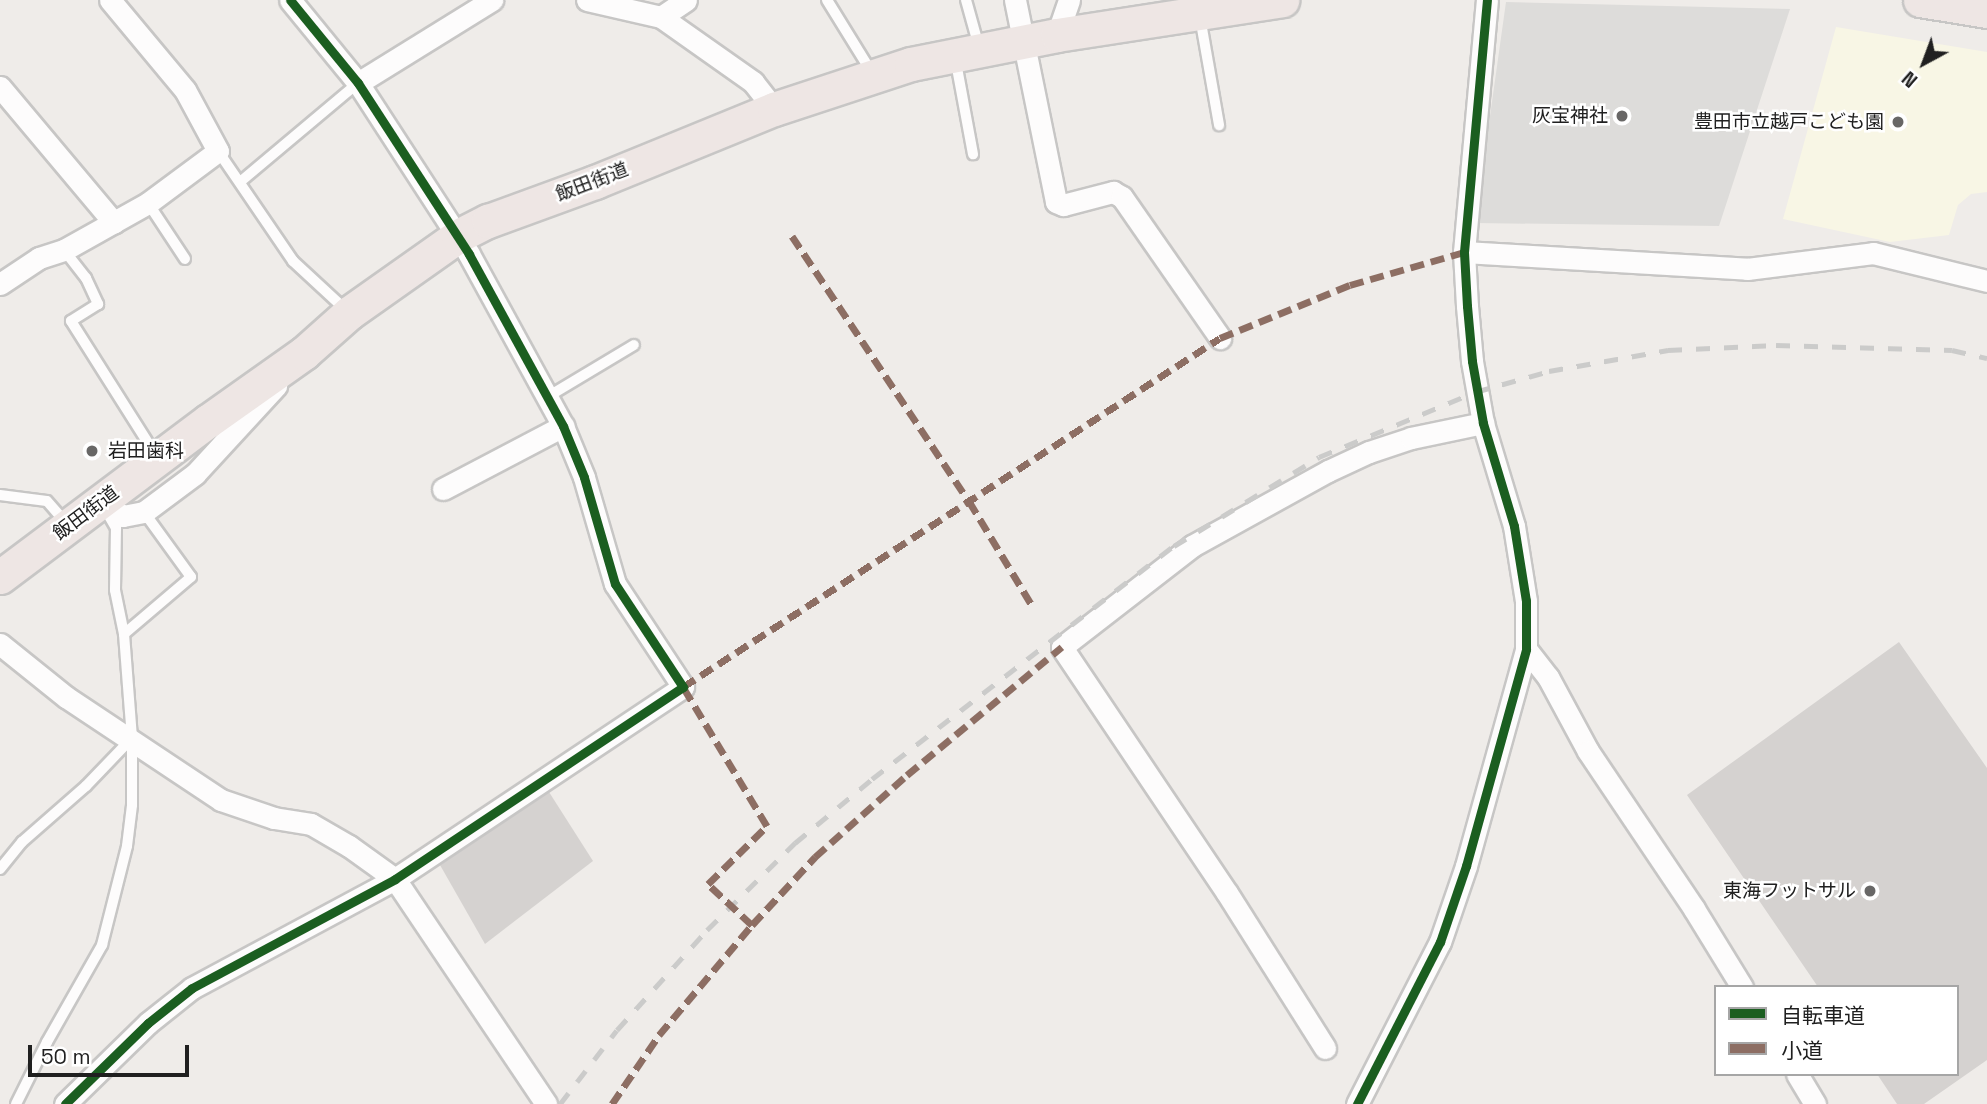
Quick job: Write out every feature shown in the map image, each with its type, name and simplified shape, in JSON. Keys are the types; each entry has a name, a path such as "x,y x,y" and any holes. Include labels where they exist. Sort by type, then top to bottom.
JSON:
{"highway":[{"name":"飯田街道","path":"0,577 70,526 100,500 304,353 349,313 458,236 488,221 595,182 774,109 874,75 1023,41 1282,0"},
{"path":"1920,0 1987,11"}],"street":[{"path":"0,284 39,258 64,250 148,203 218,151 185,90 110,0"},
{"path":"65,1104 148,1023 192,988 395,879 683,687 615,584 584,477 564,426 458,236 358,83 290,0"},
{"path":"587,0 661,17 753,82 774,109"},
{"path":"661,17 686,0"},
{"path":"1015,0 1056,202 1063,205 1114,192 1122,197 1220,338"},
{"path":"1057,35 1069,0"},
{"path":"1357,1104 1440,942 1466,866 1525,649 1526,601 1514,526 1483,423 1472,361 1464,252 1487,0"},
{"path":"358,83 485,1"},
{"path":"0,87 114,223"},
{"path":"1464,252 1747,268 1873,253 1987,281"},
{"path":"100,500 123,516 144,512 195,474 304,353"},
{"path":"1325,1048 1227,893 1062,647 1192,546 1317,477 1369,452 1410,438 1483,423"},
{"path":"443,489 564,426"},
{"path":"0,644 21,664 66,696 221,800 274,818 311,824 349,846 395,879 546,1104"},
{"path":"1525,649 1548,677 1588,751 1694,909 1741,985"},
{"path":"1798,1076 1815,1104"}],"lane":[{"path":"827,0 874,75"},
{"path":"966,0 973,154"},
{"path":"1199,14 1219,125"},
{"path":"240,182 358,83"},
{"path":"218,151 293,261 349,313"},
{"path":"148,203 185,259"},
{"path":"64,250 86,278 98,304 71,321 158,460"},
{"path":"549,396 634,345"},
{"path":"0,495 47,501 70,526"},
{"path":"16,1104 102,944 127,846 132,805 132,738 124,634 115,590 116,528 100,500"},
{"path":"124,634 191,577 144,512"},
{"path":"0,869 22,842 86,786 132,738"}],"shaded area":[{"name":"灰宝神社","path":"1506,2 1790,9 1719,226 1475,223"},
{"name":"豊田市立越戸こども園","path":"1836,27 1987,52 1987,192 1971,194 1958,205 1949,235 1890,242 1783,219"}],"building":[{"name":"東海フットサル","path":"1899,642 1987,768 1987,1060 1924,1104 1897,1104 1878,1076 1959,1076 1959,985 1817,985 1687,795"},
{"path":"549,792 593,861 485,944 440,865"}],"railway":[{"path":"560,1104 617,1030 707,930 795,843 872,779 1174,546 1319,457 1475,392 1549,371 1668,350 1776,345 1952,350 1987,358"}],"marked path":[{"path":"792,236 969,501 1033,607"},
{"path":"752,925 708,884 767,826 683,687 1220,338 1350,285 1464,252"},
{"path":"612,1104 659,1035 752,925 815,857 907,775 1062,647"}],"cycle path":[{"path":"65,1104 148,1023 192,988 395,879 683,687 615,584 584,477 563,426 469,254 358,83 290,0"},
{"path":"1357,1104 1440,942 1466,866 1526,649 1526,601 1514,526 1483,423 1472,361 1467,306 1464,252 1487,0"}],"place":[{"name":"灰宝神社","path":"1622,116"},
{"name":"豊田市立越戸こども園","path":"1898,122"},
{"name":"岩田歯科","path":"92,451"},
{"name":"東海フットサル","path":"1870,891"}]}
